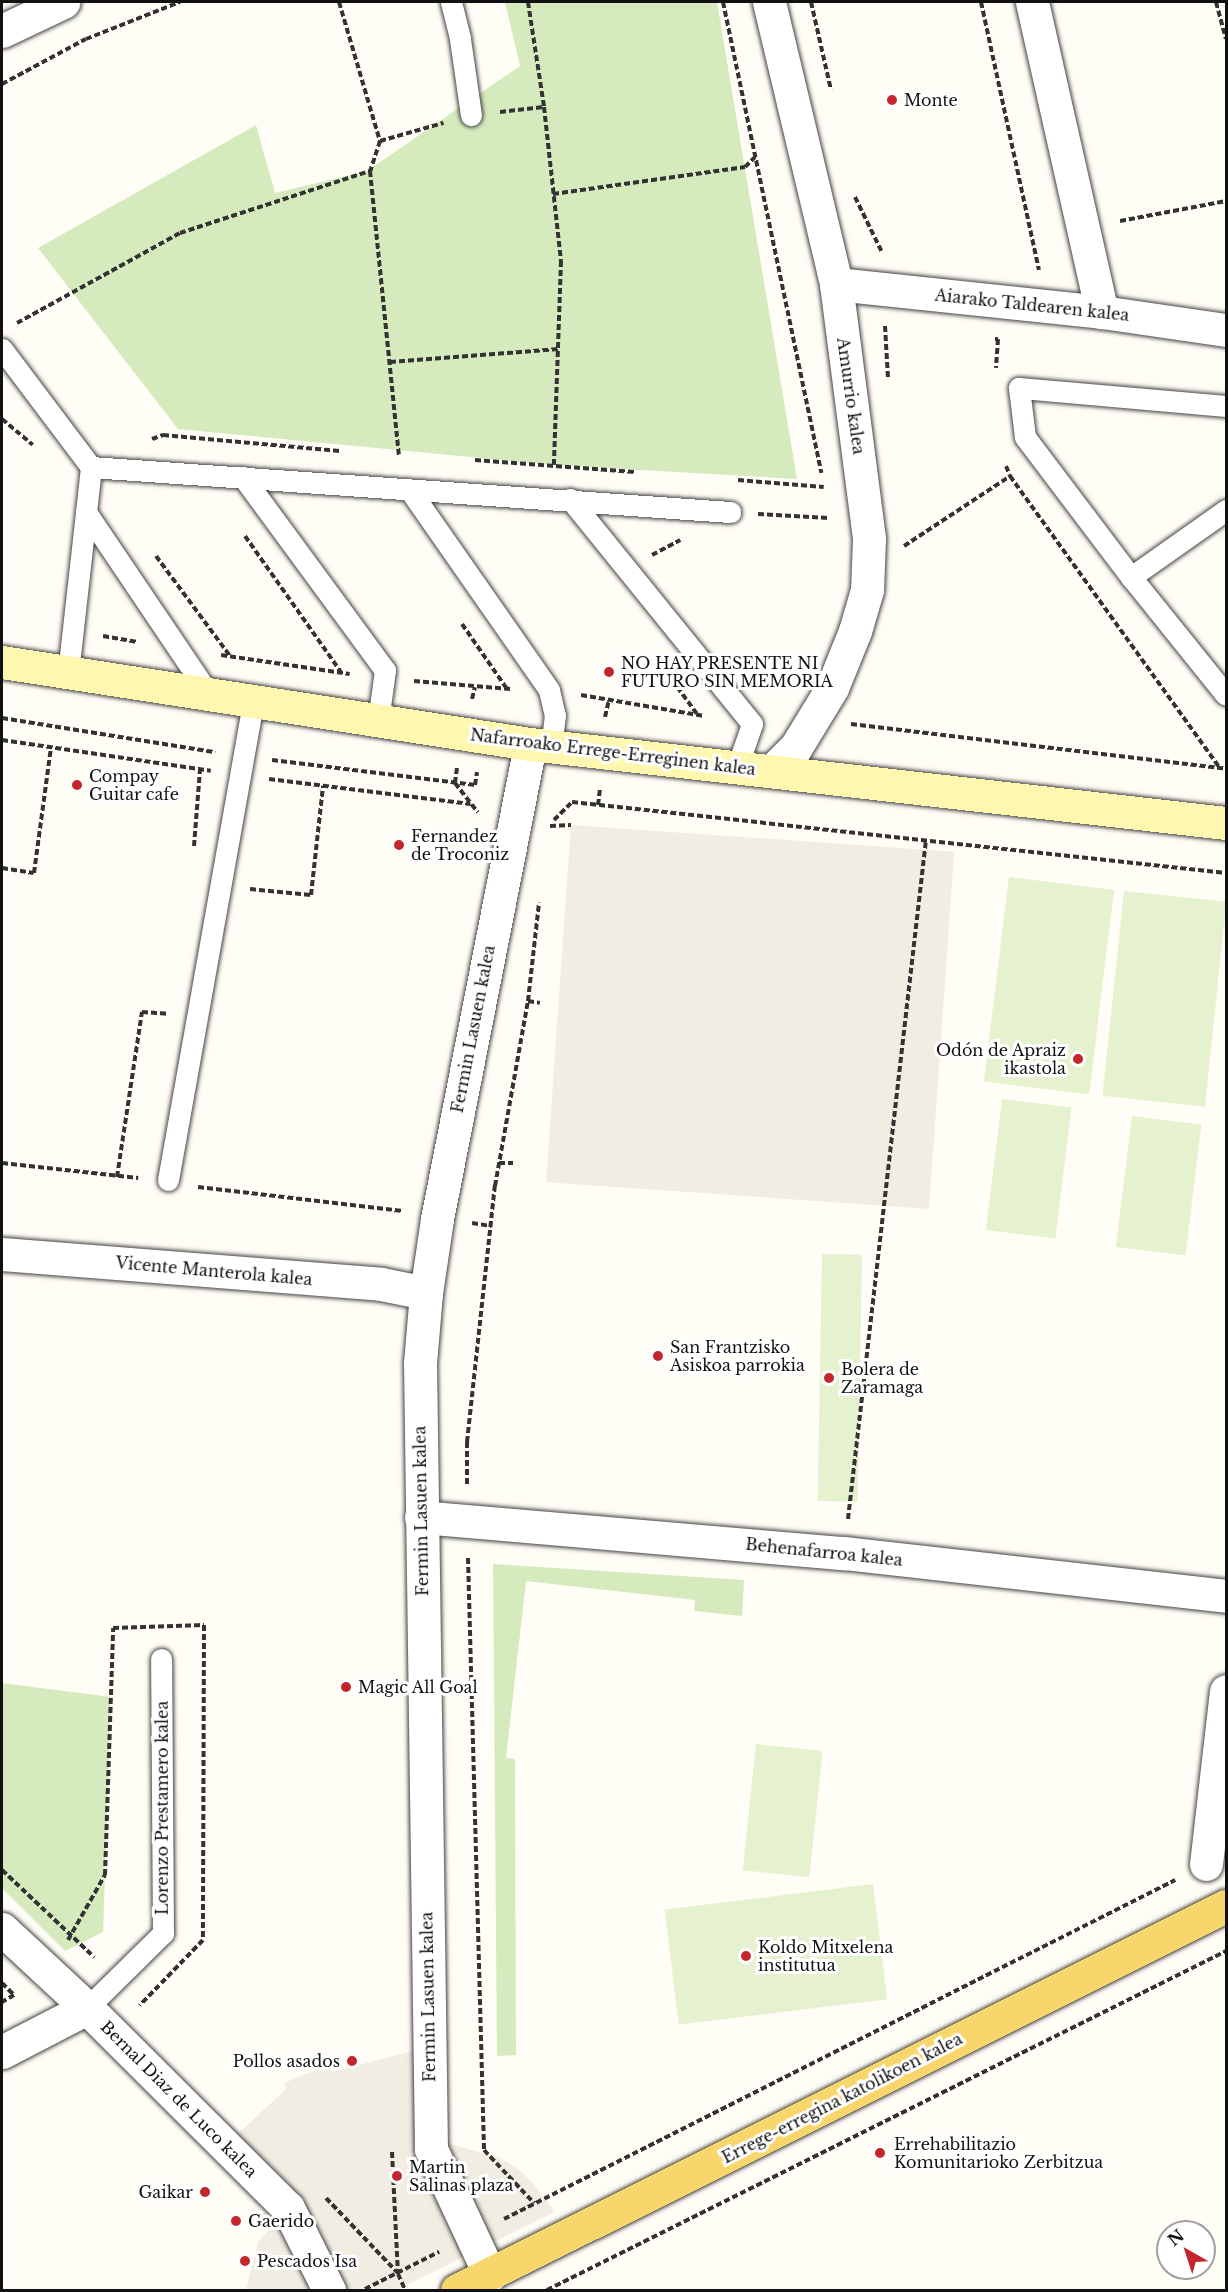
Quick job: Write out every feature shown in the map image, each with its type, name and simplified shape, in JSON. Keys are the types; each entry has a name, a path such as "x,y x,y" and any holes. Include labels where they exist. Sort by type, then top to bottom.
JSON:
{"main road":[{"name":"Errege-erregina katolikoen kalea","path":"458,2290 1227,1906"}],"street":[{"path":"2,31 63,2"},
{"name":"Amurrio kalea","path":"769,2 836,284 869,539 867,590 832,688 796,747 772,771"},
{"path":"1032,2 1098,297"},
{"name":"Aiarako Taldearen kalea","path":"836,284 1098,297 1227,330"},
{"name":"Nafarroako Errege-Erreginen kalea","path":"2,662 253,703 540,745 1227,823"},
{"name":"Fermin Lasuen kalea","path":"490,2275 431,2149 420,1363 436,1219 540,745"},
{"name":"Vicente Manterola kalea","path":"2,1254 381,1284 426,1293"},
{"name":"Behenafarroa kalea","path":"421,1516 844,1553 1217,1595"},
{"path":"1206,1864 1227,1691"},
{"name":"Bernal Diaz de Luco kalea","path":"2,1929 87,2008 288,2208 328,2290"},
{"name":"Lorenzo Prestamero kalea","path":"2,2052 87,2008"}],"lane":[{"path":"451,2 460,39 471,115"},
{"path":"2,349 91,467 68,673"},
{"path":"1227,406 1019,388 1026,437 1131,577 1227,695"},
{"path":"91,467 730,512"},
{"path":"243,477 385,670 378,721"},
{"path":"409,489 549,690 555,715 540,745"},
{"path":"570,499 752,724 737,767"},
{"path":"1131,577 1227,510"},
{"path":"86,512 210,696"},
{"path":"168,1180 253,703"},
{"name":"Lorenzo Prestamero kalea","path":"87,2008 163,1933 161,1659"}],"path":[{"path":"2,84 86,39 180,2"},
{"path":"339,2 380,141 370,171 399,456 387,455"},
{"path":"528,2 544,107 561,261 554,465"},
{"path":"723,2 827,498"},
{"path":"812,2 833,102"},
{"path":"981,2 1041,278 1098,297"},
{"path":"1216,2 1227,39"},
{"path":"553,194 745,167 755,157"},
{"path":"12,325 180,233 370,171"},
{"path":"852,191 886,260"},
{"path":"1118,221 1227,201"},
{"path":"885,322 888,381"},
{"path":"987,338 998,339 996,371"},
{"path":"390,362 558,349"},
{"path":"163,435 340,451"},
{"path":"1003,455 1010,476 1220,768"},
{"path":"898,539 899,550 1010,476"},
{"path":"730,512 832,518 830,508"},
{"path":"244,536 341,672"},
{"path":"149,546 231,657"},
{"path":"455,614 507,689"},
{"path":"73,631 178,649 384,678 507,689 549,690 752,724"},
{"path":"649,649 697,714"},
{"path":"814,720 1227,769"},
{"path":"2,868 34,873 51,747"},
{"path":"193,852 200,769"},
{"path":"248,888 311,894 323,786"},
{"path":"571,825 548,826 572,802 1227,873"},
{"path":"844,1553 926,840"},
{"path":"528,1001 540,1003"},
{"path":"117,1177 142,1012 170,1015"},
{"path":"499,1162 513,1163"},
{"path":"2,1163 117,1177 168,1180 194,1186 405,1211"},
{"path":"534,2204 1206,1864"},
{"path":"547,2290 1227,1951"},
{"path":"2,1983 14,1995 2,2002"},
{"path":"398,2274 405,2290"},
{"path":"562,2283 566,2290"}],"green space":[{"path":"505,2 717,2 797,479 554,465 178,429 38,248 256,125 275,193 367,171 520,66"},
{"path":"1009,877 1114,890 1089,1094 984,1081"},
{"path":"1124,891 1226,902 1205,1107 1102,1096"},
{"path":"1002,1099 1071,1108 1055,1239 986,1230"},
{"path":"1132,1116 1201,1125 1185,1256 1116,1247"},
{"name":"Bolera de Zaramaga","path":"822,1254 862,1255 858,1502 818,1501"},
{"path":"493,1564 744,1580 742,1616 694,1611 695,1600 526,1581 506,1758 515,1759 516,2055 497,2056"},
{"path":"2,1683 111,1697 103,1932 65,1951 2,1888"},
{"path":"756,1744 823,1751 809,1877 743,1870"},
{"path":"873,1884 887,1999 679,2025 665,1910"}],"shaded area":[{"path":"571,825 954,852 929,1209 546,1182"},
{"name":"Martin Salinas plaza","path":"413,2051 415,2134 500,2158 518,2169 533,2183 555,2212 396,2290 246,2290 258,2242 296,2200 231,2140 286,2089 284,2083 328,2065 332,2072"}],"place":[{"name":"Monte","path":"892,100"},
{"name":"NO HAY PRESENTE NI FUTURO SIN MEMORIA","path":"609,672"},
{"name":"Compay Guitar cafe","path":"77,785"},
{"name":"Fernandez de Troconiz","path":"399,845"},
{"name":"Odón de Apraiz ikastola","path":"1078,1059"},
{"name":"San Frantzisko Asiskoa parrokia","path":"658,1356"},
{"name":"Bolera de Zaramaga","path":"829,1378"},
{"name":"Magic All Goal","path":"346,1687"},
{"name":"Koldo Mitxelena institutua","path":"746,1956"},
{"name":"Pollos asados","path":"352,2061"},
{"name":"Errehabilitazio Komunitarioko Zerbitzua","path":"880,2153"},
{"name":"Martin Salinas plaza","path":"397,2176"},
{"name":"Gaikar","path":"205,2192"},
{"name":"Gaerido","path":"236,2221"},
{"name":"Pescados Isa","path":"245,2261"}]}
